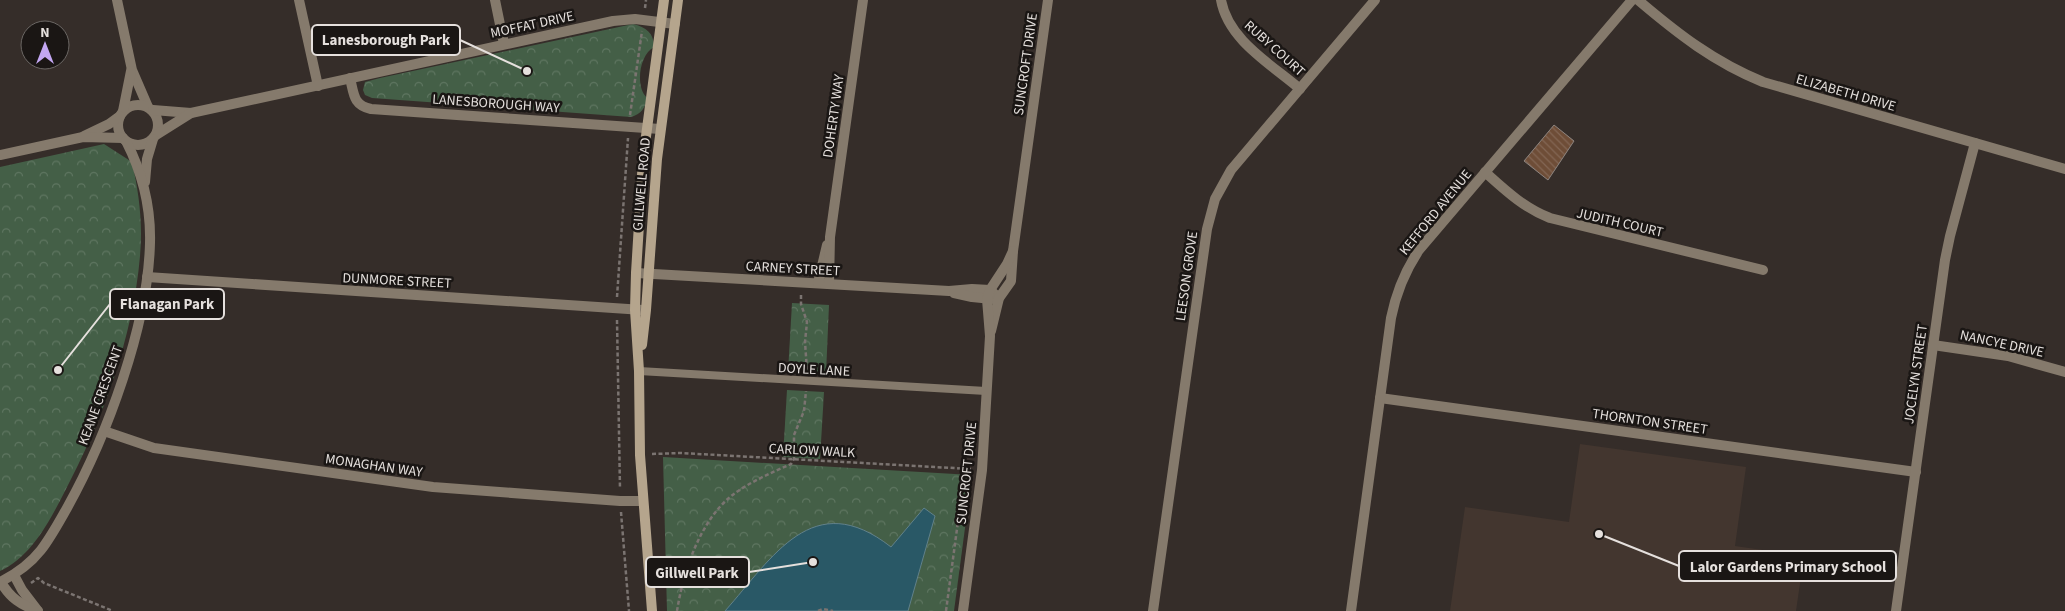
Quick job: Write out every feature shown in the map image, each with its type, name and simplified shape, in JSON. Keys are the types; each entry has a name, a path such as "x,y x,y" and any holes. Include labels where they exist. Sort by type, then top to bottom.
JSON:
{"street":[{"path":"83,137 124,140 137,145 143,144 154,137 158,122 132,70 117,0"},
{"path":"299,0 318,86"},
{"path":"494,0 504,44"},
{"name":"GILLWELL ROAD","path":"652,611 640,455 639,371 635,310 639,213 646,128 664,0"},
{"name":"GILLWELL ROAD","path":"639,371 646,310 660,128 678,0"},
{"name":"DOHERTY WAY","path":"829,284 830,237 863,0"},
{"name":"SUNCROFT DRIVE","path":"990,336 999,298 1011,281 1012,251 1048,0"},
{"name":"RUBY COURT","path":"1221,0 1223,11 1234,30 1300,89"},
{"name":"LEESON GROVE","path":"1153,611 1210,214 1222,184 1231,170 1375,0"},
{"name":"KEFFORD AVENUE","path":"1351,611 1394,303 1406,272 1419,250 1632,0"},
{"name":"ELIZABETH DRIVE","path":"1638,0 1695,46 1720,62 1747,75 1786,89 2065,169"},
{"name":"MOFFAT DRIVE","path":"150,109 191,113 620,20 635,19 674,24"},
{"path":"124,140 118,128 132,70"},
{"name":"LANESBOROUGH WAY","path":"350,78 356,101 364,107 371,109 660,128"},
{"path":"0,155 83,137 109,124 132,105 150,109"},
{"name":"MOFFAT DRIVE","path":"154,137 191,113"},
{"name":"KEANE CRESCENT","path":"145,186 147,159 154,137"},
{"name":"KEANE CRESCENT","path":"0,582 29,563 53,532 77,489 104,431 127,365 147,277 150,213 145,186 136,160 124,140"},
{"name":"JOCELYN STREET","path":"1896,611 1950,236 1975,143"},
{"name":"JUDITH COURT","path":"1485,172 1521,203 1536,213 1550,218 1763,270"},
{"name":"DOHERTY WAY","path":"818,283 824,253 830,237"},
{"name":"SUNCROFT DRIVE","path":"963,611 982,470 990,336 989,294 1007,264 1012,251"},
{"name":"CARNEY STREET","path":"636,273 949,291 972,289 999,298"},
{"name":"DUNMORE STREET","path":"147,277 646,310"},
{"name":"NANCYE DRIVE","path":"1933,345 2008,356 2065,372"},
{"name":"THORNTON STREET","path":"1380,398 1916,472"},
{"name":"MONAGHAN WAY","path":"104,431 154,448 433,487 620,501 643,501"},
{"path":"14,574 22,590 38,611"},
{"path":"0,582 13,599 23,606 38,611"}],"lane":[{"name":"DOYLE LANE","path":"639,371 986,391"}],"path":[{"name":"CARLOW WALK","path":"640,455 681,453 982,470"},
{"path":"677,611 690,557 722,506 739,492 791,464 794,459"},
{"path":"946,611 965,468"},
{"path":"22,590 38,578 66,592 113,611"},
{"path":"818,611 823,609 833,611"}],"shaded area":[{"path":"1580,444 1746,467 1735,546 1804,556 1796,611 1450,611 1465,507 1569,522"}],"green space":[{"path":"633,24 642,27 651,34 654,47 645,57 640,71 641,87 647,98 645,105 640,113 631,117 372,98 365,95 363,90 365,82 380,78"},
{"path":"104,144 132,162 138,197 141,220 141,244 131,318 114,378 78,466 38,538 21,557 0,571 0,167"},
{"path":"792,303 829,305 826,374 788,372"},
{"path":"787,390 824,392 820,459 783,457"},
{"path":"663,457 972,475 954,611 667,611"}],"water":[{"path":"924,508 935,516 908,611 725,611 778,551 797,536 817,526 839,524 863,530 891,547"}],"building":[{"path":"1554,125 1574,141 1548,180 1524,161"}],"place":[{"name":"Lanesborough Park","path":"527,71"},
{"name":"Flanagan Park","path":"58,370"},
{"name":"Lalor Gardens Primary School","path":"1599,534"},
{"name":"Gillwell Park","path":"813,562"}]}
